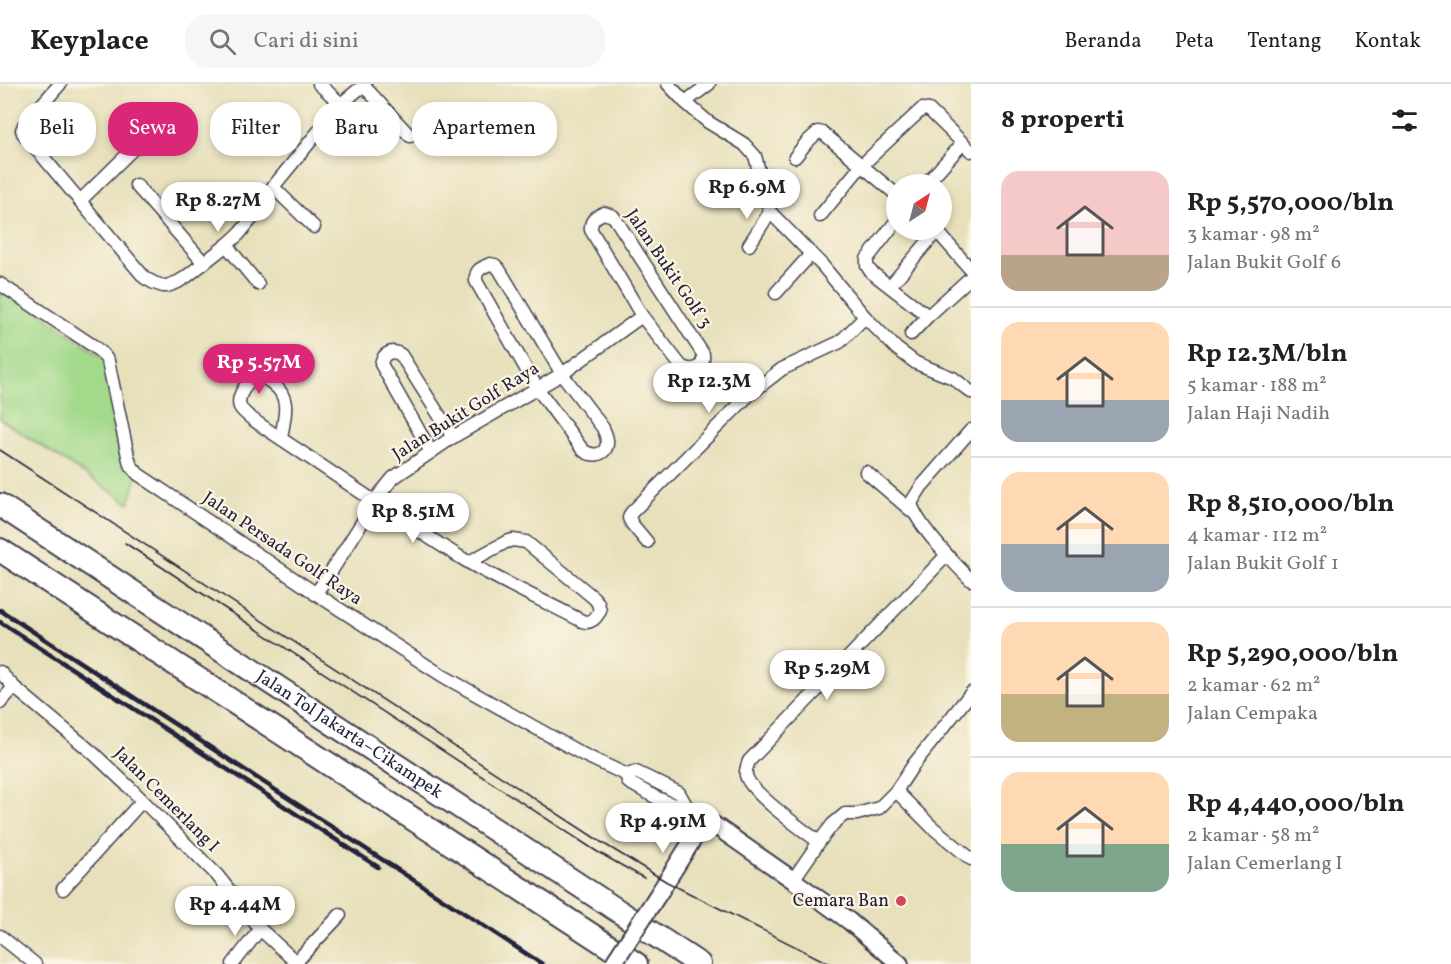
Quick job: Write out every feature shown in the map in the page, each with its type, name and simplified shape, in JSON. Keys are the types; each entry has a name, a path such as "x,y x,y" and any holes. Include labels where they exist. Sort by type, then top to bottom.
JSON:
{"highway":[{"name":"Jalan Tol Jakarta–Cikampek","path":"0,505 699,964"},
{"name":"Jalan Tol Jakarta–Cikampek","path":"0,550 636,964"},
{"path":"675,948 711,964"}],"main road":[{"path":"613,964 707,820 849,921 900,964"}],"street":[{"path":"60,84 24,124 22,130 25,137 145,278 163,286 178,282 239,234 273,187 313,138"},
{"path":"319,84 339,102"},
{"path":"668,84 708,122 738,139 755,156 770,212 865,317 897,349 916,363 953,378 971,392"},
{"path":"685,102 710,84"},
{"path":"343,102 364,85 410,136"},
{"path":"820,216 861,165 922,109 929,110 967,147 937,174"},
{"path":"795,157 818,132 823,133 886,186"},
{"path":"80,201 125,156"},
{"path":"136,185 204,263"},
{"path":"273,187 314,227"},
{"path":"749,245 770,212"},
{"name":"Jalan Bukit Golf 3","path":"599,214 608,214 616,220 703,354 701,364 691,370 681,366 642,316 591,230 592,221 599,214"},
{"path":"886,234 867,259 867,266 928,316"},
{"path":"890,286 929,240"},
{"path":"946,240 971,270"},
{"path":"228,244 258,284"},
{"path":"776,293 810,254"},
{"path":"490,264 499,269 562,374 603,428 608,443 606,447 593,455 582,449 537,388 477,281 476,274 479,269 490,264"},
{"path":"911,334 971,277"},
{"name":"Jalan Persada Golf Raya","path":"0,284 92,345 108,361 128,456 133,469 315,594 443,676 584,755 627,775 636,772 679,793 687,807 707,820"},
{"name":"Jalan Bukit Golf Raya","path":"315,594 374,501 393,478 453,437 562,374 642,316"},
{"path":"647,542 632,524 629,518 631,513 750,394 782,369 840,342 865,317"},
{"path":"431,452 381,364 388,353 394,352 402,356 453,437"},
{"path":"281,438 286,405 282,392 263,377 255,376 240,396 241,409 245,414 374,501 469,562 587,623 600,611 594,598 526,542 519,540 506,542 469,562"},
{"path":"915,513 912,503 921,487 971,430"},
{"path":"866,472 915,513 946,556 971,580"},
{"path":"819,842 764,799 748,782 745,773 749,761 946,556"},
{"name":"Jalan Cemerlang I","path":"0,672 14,687 93,753 142,801 217,875 260,929 297,963"},
{"path":"0,703 14,687"},
{"path":"793,880 833,824 845,814 857,814 879,807 896,791 914,764 971,693"},
{"path":"896,791 932,827 971,859"},
{"path":"63,889 142,801"},
{"path":"297,963 340,915"},
{"path":"233,964 260,929"},
{"path":"0,936 35,964"}],"green space":[{"path":"0,285 105,358 138,474 129,503 0,419"}],"tram line":[{"path":"0,450 601,842 667,882 830,964"},
{"path":"125,543 596,851 644,878"}],"railway":[{"path":"0,610 542,964"},
{"path":"0,622 378,867"}],"place":[{"name":"Cemara Ban","path":"901,901"}]}
